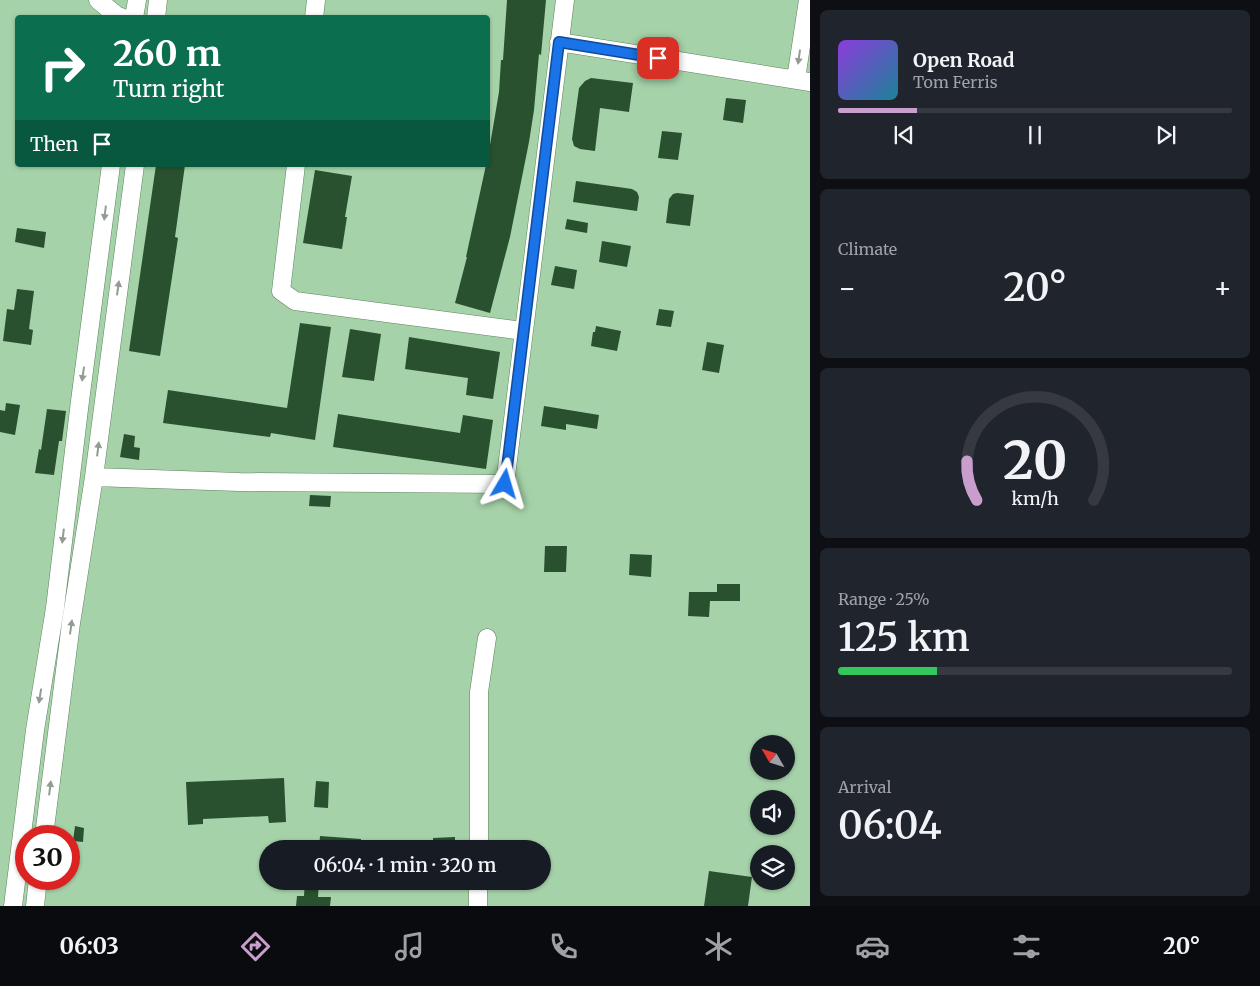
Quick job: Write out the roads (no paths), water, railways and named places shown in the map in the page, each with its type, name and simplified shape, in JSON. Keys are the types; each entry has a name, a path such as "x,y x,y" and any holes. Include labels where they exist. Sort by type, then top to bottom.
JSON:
{"street":[{"path":"98,0 116,15"},
{"path":"134,15 137,0"},
{"path":"156,15 158,0"},
{"path":"314,15 316,0"},
{"path":"94,477 239,482 505,484 565,0"},
{"path":"559,42 803,81 808,0"},
{"path":"13,906 35,730 54,608 111,167"},
{"path":"45,825 71,622 94,477 134,167"},
{"path":"296,167 282,291 295,301 524,330"},
{"path":"478,840 479,692 487,638"},
{"path":"35,906 37,890"},
{"path":"478,890 478,906"}]}
